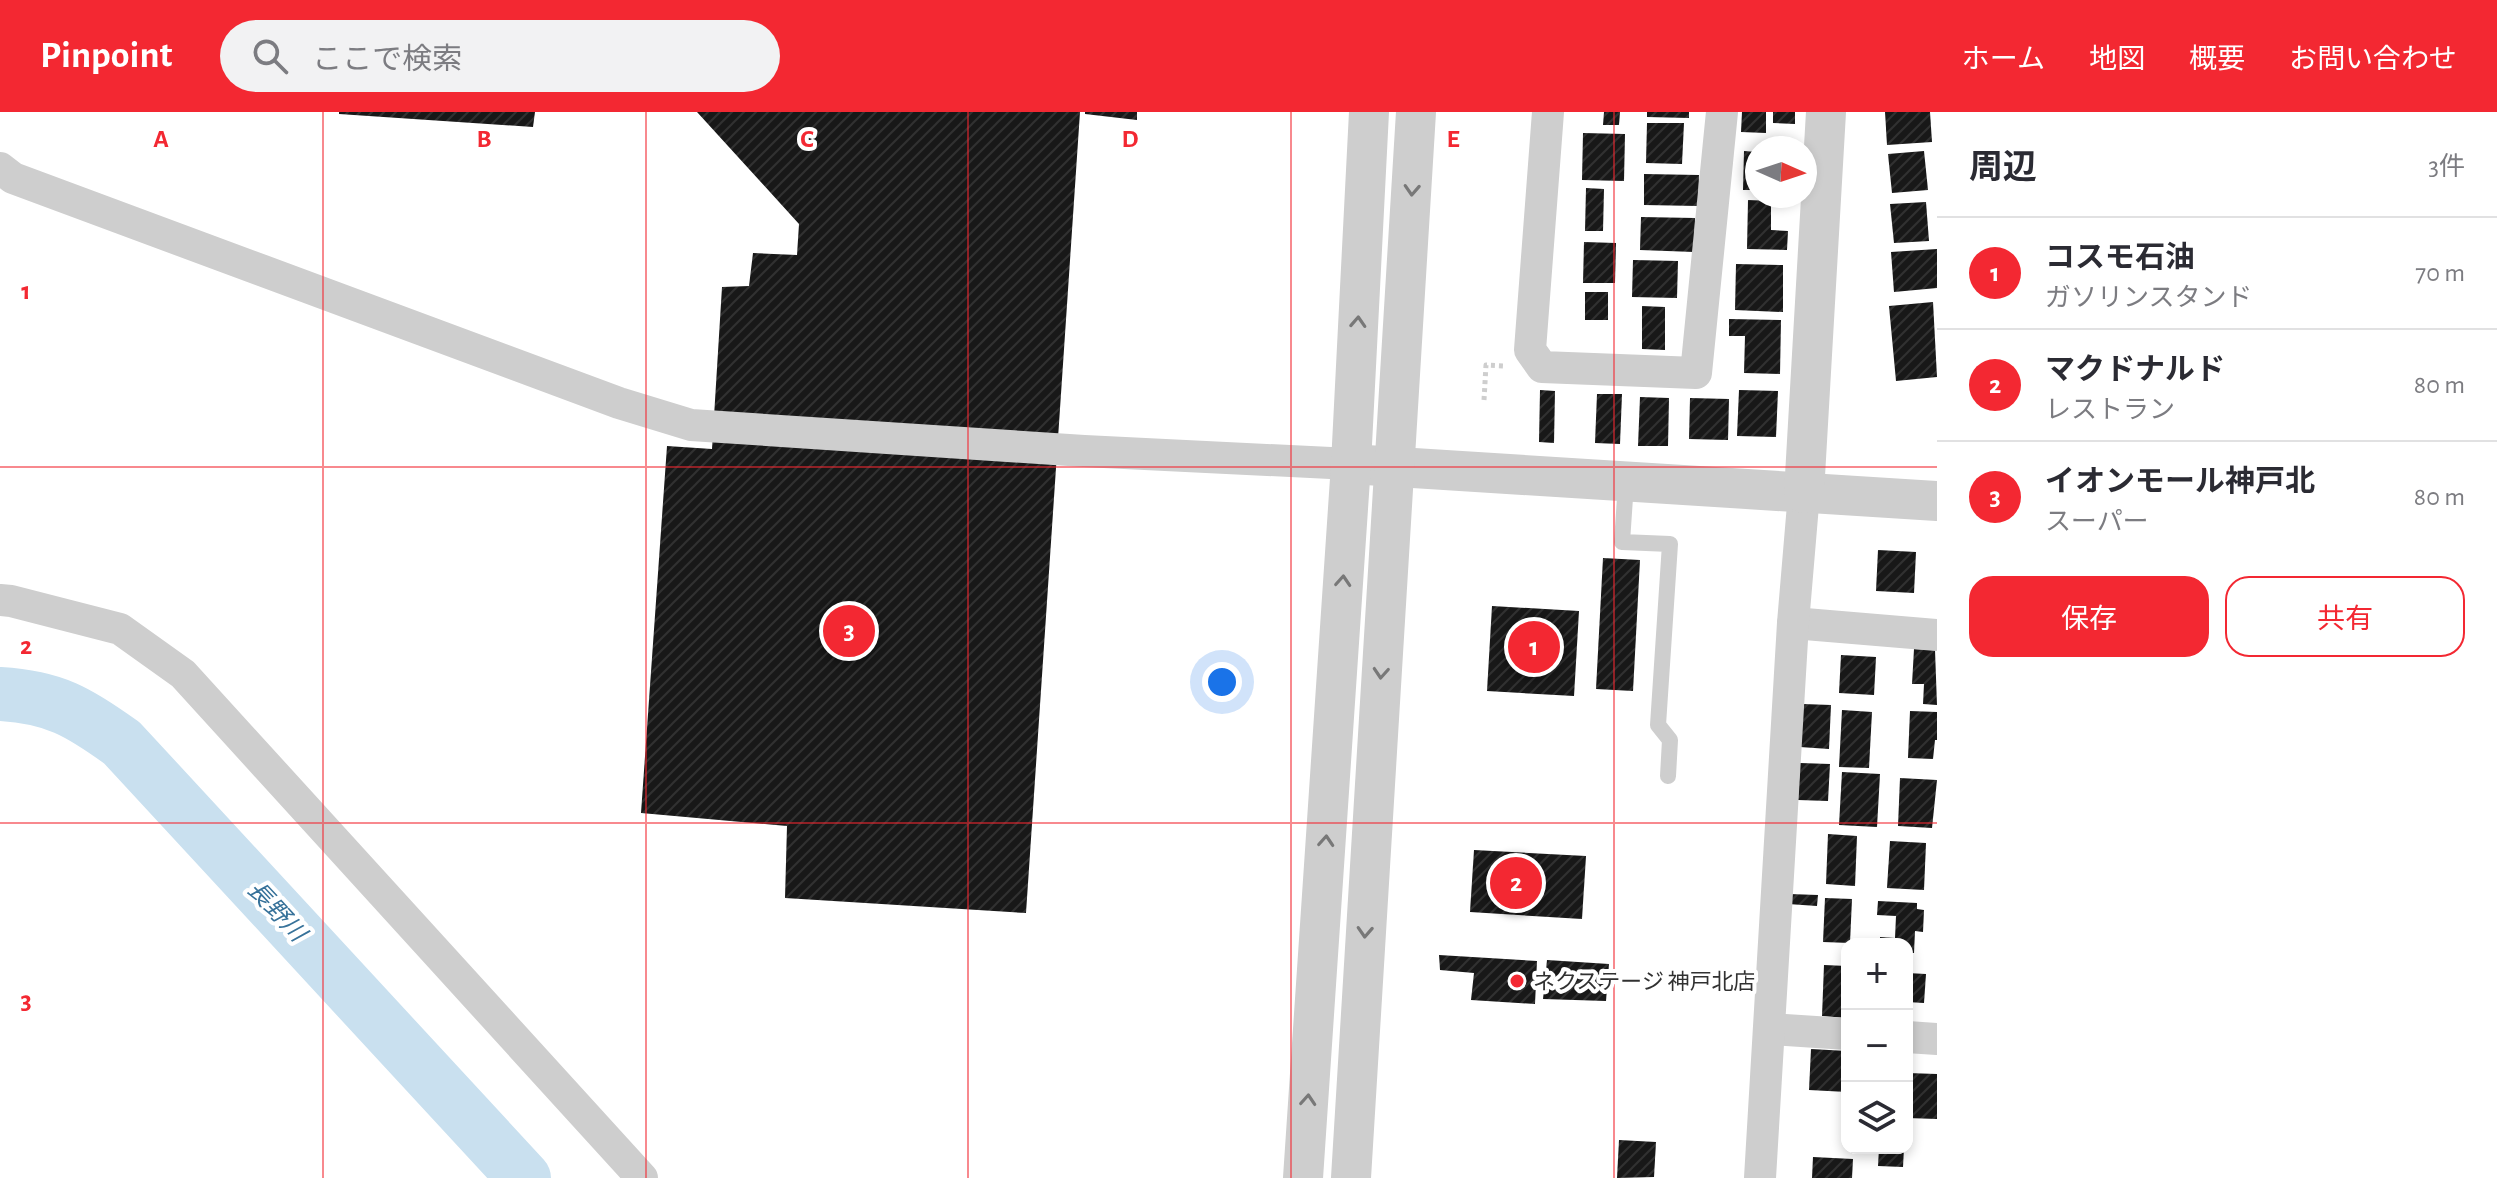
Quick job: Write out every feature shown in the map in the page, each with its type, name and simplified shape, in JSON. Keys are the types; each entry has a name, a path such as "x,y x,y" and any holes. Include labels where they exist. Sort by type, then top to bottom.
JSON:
{"street":[{"path":"1303,1178 1351,464 1369,112"},
{"path":"1351,1178 1416,112"},
{"path":"1548,112 1530,350 1542,367 1696,373 1722,112"},
{"path":"1760,1178 1826,112"},
{"path":"0,168 13,178 619,403 691,425 1937,501"},
{"path":"0,600 120,629 183,674 642,1178"},
{"path":"1793,623 1937,635"},
{"path":"1770,1029 1841,1034"},
{"path":"1913,1037 1937,1039"}],"lane":[{"path":"1626,483 1622,542 1670,544 1658,725 1670,740 1668,776"}],"path":[{"path":"1484,400 1486,365 1542,367"}],"building":[{"path":"339,112 535,112 533,127"},
{"path":"697,112 1080,112 1026,913 785,898 787,826 641,813 667,446 712,449 722,287 749,286 753,253 797,255 799,224"},
{"path":"1137,112 1137,120 1085,114"},
{"path":"1604,112 1620,112 1619,125 1603,125"},
{"path":"1647,112 1689,112 1689,118 1647,117"},
{"path":"1742,112 1766,112 1766,133 1741,132"},
{"path":"1773,112 1795,112 1795,124 1773,123"},
{"path":"1885,112 1930,112 1932,142 1887,145"},
{"path":"1647,123 1684,123 1682,164 1646,163"},
{"path":"1583,133 1625,134 1624,181 1582,180"},
{"path":"1744,151 1745,190 1743,190"},
{"path":"1924,151 1928,190 1892,193 1888,154"},
{"path":"1644,174 1699,175 1698,206 1644,205"},
{"path":"1586,188 1604,189 1603,231 1585,231"},
{"path":"1926,202 1929,241 1894,243 1890,204"},
{"path":"1748,208 1771,208 1771,230 1788,231 1787,250 1747,249"},
{"path":"1641,217 1695,218 1694,252 1640,250"},
{"path":"1584,242 1616,243 1615,283 1583,283"},
{"path":"1937,249 1937,288 1894,292 1891,252"},
{"path":"1633,260 1678,261 1677,298 1632,297"},
{"path":"1736,264 1783,265 1783,312 1735,310"},
{"path":"1585,292 1608,292 1608,320 1585,320"},
{"path":"1933,302 1937,377 1896,381 1889,306"},
{"path":"1642,306 1665,307 1665,350 1642,349"},
{"path":"1729,319 1781,320 1780,374 1744,373 1745,336 1729,336"},
{"path":"1540,390 1555,391 1554,443 1539,442"},
{"path":"1739,390 1778,391 1776,437 1737,436"},
{"path":"1597,394 1622,394 1620,444 1595,443"},
{"path":"1640,397 1669,398 1668,446 1638,446"},
{"path":"1690,398 1729,399 1728,440 1689,439"},
{"path":"1878,550 1916,552 1914,593 1876,591"},
{"path":"1603,558 1640,560 1633,691 1596,689"},
{"path":"1492,606 1579,611 1574,696 1487,691"},
{"path":"1914,649 1935,650 1937,705 1923,704 1924,684 1912,684"},
{"path":"1841,655 1876,657 1874,695 1839,693"},
{"path":"1803,704 1831,705 1829,749 1800,747"},
{"path":"1842,710 1872,712 1869,768 1839,767"},
{"path":"1910,711 1937,712 1933,759 1908,758"},
{"path":"1800,763 1830,764 1828,801 1798,800"},
{"path":"1842,772 1880,774 1877,827 1839,825"},
{"path":"1900,778 1937,780 1932,828 1898,826"},
{"path":"1828,834 1857,836 1855,886 1826,884"},
{"path":"1890,841 1926,843 1924,890 1887,888"},
{"path":"1474,850 1586,856 1582,919 1470,912"},
{"path":"1789,894 1818,895 1817,906 1788,904"},
{"path":"1825,898 1852,899 1850,938 1841,938 1841,943 1823,942"},
{"path":"1878,901 1917,903 1917,909 1924,910 1923,932 1915,931 1914,953 1913,938 1895,938 1896,916 1877,915"},
{"path":"1439,955 1537,961 1535,1004 1471,1000 1474,973 1440,970"},
{"path":"1547,960 1609,964 1606,1001 1543,999"},
{"path":"1824,965 1841,966 1841,1018 1822,1016"},
{"path":"1913,973 1926,974 1924,1003 1913,1002"},
{"path":"1811,1049 1841,1051 1841,1092 1809,1090"},
{"path":"1913,1073 1937,1074 1937,1119 1913,1118"},
{"path":"1619,1140 1656,1142 1654,1177 1617,1178"},
{"path":"1879,1154 1904,1154 1903,1167 1878,1166"},
{"path":"1813,1157 1853,1159 1852,1178 1812,1178"}],"waterway":[{"name":"長野川","path":"0,694 36,699 65,708 122,743 524,1178"}],"place":[{"name":"イオンモール神戸北","path":"849,631"},
{"name":"コスモ石油","path":"1534,647"},
{"name":"マクドナルド","path":"1516,883"},
{"name":"ネクステージ 神戸北店","path":"1517,981"}]}
